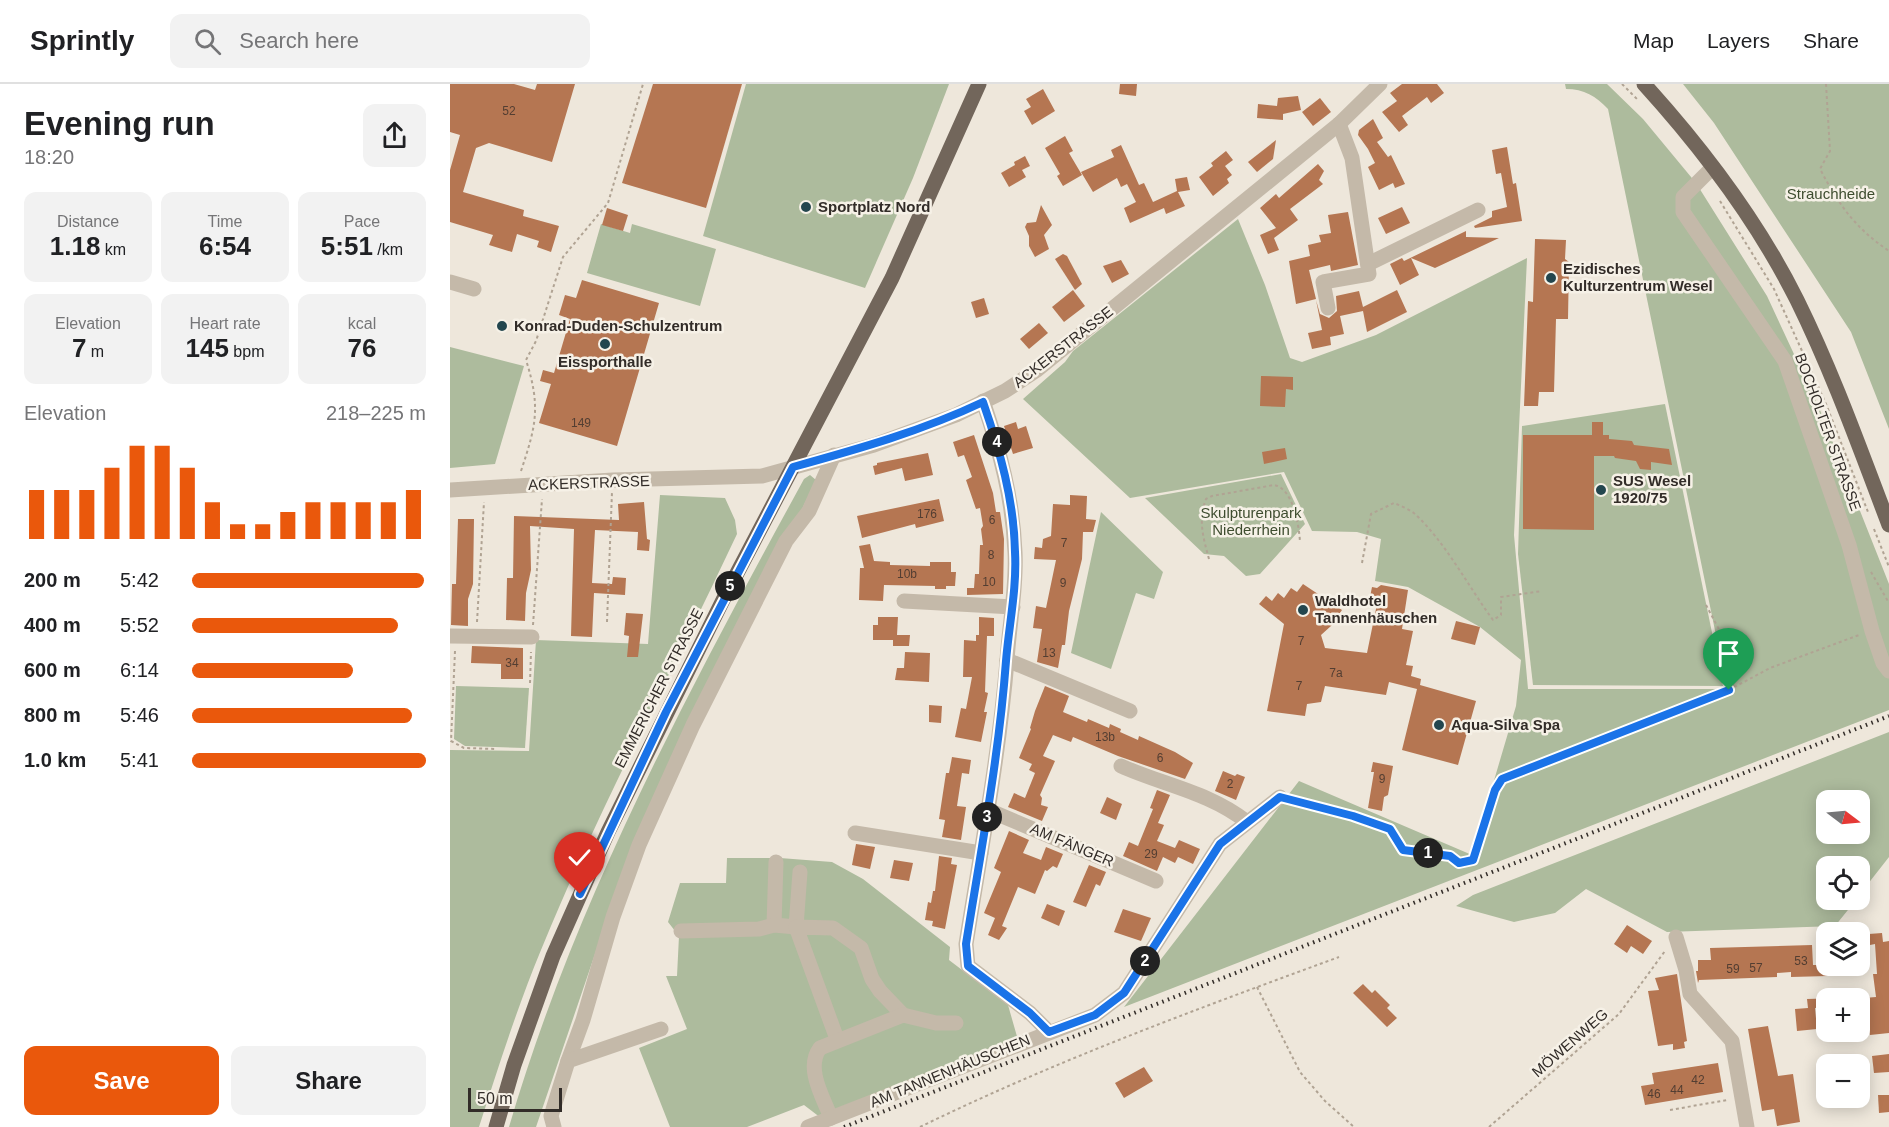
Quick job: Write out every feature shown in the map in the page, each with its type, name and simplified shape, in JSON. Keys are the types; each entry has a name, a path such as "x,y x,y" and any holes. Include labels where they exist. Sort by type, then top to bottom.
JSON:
{"main road":[{"name":"EMMERICHER STRASSE","path":"496,1127 514,1065 553,956 608,832 671,701 892,278 979,84"},
{"name":"BOCHOLTER STRASSE","path":"1644,84 1673,116 1713,167 1762,240 1796,299 1840,399 1889,525"}],"street":[{"name":"ACKERSTRASSE","path":"450,490 613,480 762,476 874,445 956,414 1005,391 1037,370 1339,124 1380,84"},
{"path":"1339,124 1352,158 1368,269"},
{"name":"BOCHOLTER STRASSE","path":"1713,167 1683,197 1683,212 1785,361 1849,545 1872,631 1883,663 1889,671"},
{"path":"1328,308 1323,282 1368,269 1478,210"},
{"path":"450,282 474,288"},
{"path":"983,402 1000,453 1009,493 1016,552 1013,607 1006,660 1006,684 966,944 968,966 1030,1013 1049,1032"},
{"path":"554,1127 551,1116 568,1061 584,1020 613,916 644,834 698,715 786,541 809,511 834,455"},
{"path":"904,601 1013,607"},
{"path":"453,636 532,637"},
{"path":"1006,660 1130,711"},
{"path":"1120,766 1154,781 1166,781 1230,809 1248,822"},
{"name":"AM TANNENHÄUSCHEN","path":"808,1127 1095,1015 1124,993 1220,844 1280,797"},
{"name":"AM FÄNGER","path":"988,810 1156,881"},
{"path":"855,833 981,854"},
{"path":"774,925 776,862"},
{"path":"800,872 796,927 837,1040"},
{"path":"681,931 759,929 774,925 833,928 861,948 872,979 903,1015 936,1023 956,1023"},
{"path":"1676,937 1686,970 1690,994 1732,1041 1747,1127"},
{"path":"831,1118 813,1067 814,1056 820,1048 837,1040 903,1015"},
{"path":"568,1061 661,1029"}],"path":[{"path":"516,485 535,429 535,388 526,360 536,341 563,257 608,203 643,84"},
{"path":"1623,84 1637,99"},
{"path":"1826,84 1830,151 1820,169 1839,205 1872,240 1889,251"},
{"path":"1715,194 1774,289 1826,404 1868,512"},
{"path":"607,622 613,480"},
{"path":"530,683 543,484"},
{"path":"1209,559 1202,534 1201,516 1206,499 1212,496 1274,485 1281,486 1286,491 1298,522 1299,542"},
{"path":"476,636 485,487"},
{"path":"1362,563 1371,514 1394,503 1413,512 1473,588 1493,620 1501,615 1502,597 1542,591"},
{"path":"1872,523 1889,567"},
{"path":"1706,605 1720,633 1728,672 1734,687"},
{"path":"1280,797 1353,816 1390,829 1403,850 1450,856 1459,863 1466,862 1473,860 1495,790 1502,779 1734,687 1770,668 1872,631"},
{"path":"453,636 451,741 464,748 497,749"},
{"name":"MÖWENWEG","path":"1489,1127 1619,1014 1676,937"},
{"path":"920,1127 1033,1074 1339,957"},
{"path":"1257,987 1300,1072 1325,1101 1354,1127"},
{"path":"1670,1110 1742,1098"}],"green space":[{"name":"Sportplatz Nord","path":"746,84 949,84 913,178 865,288 703,236"},
{"path":"1565,84 1607,84 1643,119 1696,183 1767,296 1820,410 1889,584 1889,710 1124,1007 1299,781 1472,855 1516,706 1521,660 1480,627 1408,587 1375,581 1381,539 1357,532 1312,531 1284,472 1130,498 1023,399 1065,362 1073,351 1238,219 1265,285 1290,358 1302,362 1376,335 1527,258 1514,535 1528,689 1727,689 1608,109 1589,94 1566,89"},
{"name":"Strauchheide","path":"1683,84 1889,84 1889,429 1851,332 1714,123"},
{"path":"601,224 630,233 632,224 716,249 700,306 587,273"},
{"path":"450,347 524,366 495,464 450,468"},
{"name":"SUS Wesel 1920/75","path":"1665,404 1723,686 1533,685 1518,554 1522,426"},
{"name":"Skulpturenpark Niederrhein","path":"1281,474 1305,524 1260,574 1246,576 1224,556 1204,554 1145,498"},
{"path":"810,475 816,480 608,916 536,1127 509,1127 536,1042 567,959 602,876 678,715 804,479"},
{"path":"660,495 725,498 735,520 737,534 563,897 524,994 479,1127 450,1127 450,750 529,751 536,640 648,644"},
{"path":"1101,512 1163,572 1154,599 1136,593 1111,669 1071,653"},
{"path":"456,686 529,688 525,748 465,746 454,739"},
{"path":"1889,732 1889,857 1870,881 1870,856 1816,856 1816,910 1848,910 1838,922 1816,922 1816,927 1667,932 1586,889 1555,913 1514,922 1456,906 1473,895"},
{"path":"727,858 780,858 832,862 863,879 950,947 949,960 1008,1005 1018,1040 821,1118 804,1105 747,1127 670,1127 639,1048 687,1029 666,976 677,976 679,936 668,922 680,883 726,883"}],"building":[{"path":"450,84 514,84 535,90 537,84 575,84 552,162 489,143 476,148 463,192 524,210 523,216 559,226 551,252 537,247 539,241 517,234 512,252 489,245 493,235 450,222 450,170 460,135 450,132"},
{"path":"653,84 742,84 706,208 622,183"},
{"path":"1120,84 1137,84 1136,96 1119,94"},
{"path":"1402,84 1437,84 1444,93 1431,103 1427,97 1402,116 1408,125 1399,132 1382,112 1397,101 1390,93"},
{"path":"1043,89 1055,111 1032,125 1024,111 1031,107 1026,99"},
{"path":"1298,96 1301,110 1283,114 1283,120 1257,118 1258,104 1277,106 1278,98"},
{"path":"1320,98 1331,112 1313,126 1302,112"},
{"path":"1373,119 1383,138 1377,142 1388,157 1391,155 1405,184 1395,188 1393,183 1379,190 1368,167 1375,163 1358,135 1359,130"},
{"path":"1065,136 1073,151 1069,153 1082,175 1063,186 1057,176 1060,174 1045,148"},
{"path":"1276,140 1273,159 1257,172 1248,162"},
{"path":"1121,145 1139,185 1144,183 1153,202 1177,191 1175,179 1187,177 1190,190 1178,192 1185,206 1166,214 1164,208 1130,223 1124,208 1136,202 1127,184 1121,187 1117,178 1093,192 1081,172 1114,157 1111,150"},
{"path":"1507,147 1522,221 1475,228 1474,226 1492,217 1492,211 1507,207 1501,173 1496,174 1492,150"},
{"path":"1226,151 1233,160 1225,166 1232,175 1227,179 1229,183 1213,196 1199,177"},
{"path":"1025,156 1030,166 1022,170 1026,177 1009,187 1001,173"},
{"path":"1318,164 1324,171 1319,180 1323,184 1290,209 1298,220 1274,238 1279,250 1268,254 1260,235 1276,228 1260,208 1276,194 1279,198"},
{"path":"1041,205 1052,225 1044,235 1049,249 1035,257 1029,246 1029,236 1025,227 1027,223 1036,222"},
{"path":"1402,207 1410,223 1386,234 1378,218"},
{"path":"607,208 628,215 623,231 602,225"},
{"path":"1348,212 1358,265 1331,271 1330,265 1309,270 1316,299 1296,304 1289,261 1310,256 1308,245 1321,242 1319,235 1331,233 1328,215"},
{"path":"1466,231 1466,237 1499,238 1435,268 1411,258 1419,275 1400,285 1390,264 1402,258 1404,261"},
{"path":"1535,239 1566,240 1565,259 1569,262 1568,319 1556,319 1554,392 1539,392 1538,406 1524,406 1528,301 1533,302"},
{"path":"1063,254 1067,256 1082,284 1075,290 1055,259"},
{"path":"1121,260 1129,274 1112,283 1103,266"},
{"name":"Eissporthalle","path":"582,280 659,303 617,446 539,423 551,384 540,381 543,370 554,373 570,319 559,315 565,295 576,298"},
{"path":"1073,290 1085,306 1064,322 1052,307"},
{"path":"1397,290 1407,312 1367,332 1363,311 1340,316 1344,334 1330,337 1331,345 1312,349 1308,333 1322,330 1316,300 1320,314 1329,318 1337,311 1336,296 1359,291 1363,307"},
{"path":"984,298 989,314 976,318 971,302"},
{"path":"1039,323 1048,333 1029,349 1020,339"},
{"path":"1261,376 1293,377 1293,390 1286,389 1285,407 1260,406"},
{"path":"1016,422 1018,429 1026,426 1033,448 1013,454 1004,426"},
{"path":"1592,422 1603,422 1603,435 1609,435 1609,439 1632,441 1634,445 1669,449 1672,465 1651,462 1651,470 1640,469 1636,461 1614,456 1594,456 1594,530 1523,529 1523,435 1592,435"},
{"path":"974,435 993,493 996,512 1000,512 1004,539 1003,594 967,595 967,588 974,588 975,574 979,574 983,526 980,508 976,509 966,480 972,477 964,455 958,457 953,442"},
{"path":"1285,448 1287,459 1264,464 1262,452"},
{"path":"928,453 933,475 905,481 902,468 875,475 873,466 877,463"},
{"path":"1070,495 1087,496 1086,519 1096,520 1093,532 1083,532 1082,559 1069,611 1065,645 1062,645 1058,668 1037,662 1042,629 1033,628 1036,606 1046,608 1056,560 1034,559 1035,547 1042,548 1043,539 1051,536 1053,504 1070,505"},
{"path":"939,499 944,521 916,528 915,524 862,538 857,516"},
{"path":"644,502 647,539 650,540 649,551 637,550 638,532 595,530 592,583 612,584 613,577 626,578 625,595 594,593 592,637 571,636 574,529 530,526 531,570 526,593 525,621 506,620 507,578 513,578 514,516 619,520 618,504"},
{"path":"458,519 474,519 473,584 468,599 468,626 451,625 452,584 456,584"},
{"path":"870,544 874,561 890,562 890,565 930,566 930,562 951,562 951,572 956,572 955,586 935,589 935,586 884,585 883,601 859,600 860,568 864,568 859,546"},
{"path":"1303,584 1342,610 1331,626 1321,635 1325,648 1367,653 1377,604 1369,602 1372,587 1377,588 1381,585 1408,590 1402,629 1413,631 1406,665 1413,666 1411,676 1421,679 1420,685 1476,701 1458,765 1402,750 1417,689 1389,682 1386,695 1325,686 1321,702 1307,704 1305,716 1267,711 1284,624 1259,604 1266,596 1272,601 1278,593 1284,598 1291,588 1297,592"},
{"path":"626,613 643,614 638,657 627,657 629,636 624,635"},
{"path":"878,617 898,617 897,635 910,635 909,646 893,646 893,640 873,640 873,625 878,625"},
{"path":"979,617 994,618 994,636 987,636 985,692 988,693 984,712 987,712 981,742 955,737 961,708 966,709 972,677 963,677 964,640 976,641 976,635 979,635"},
{"path":"1456,621 1480,627 1475,645 1451,639"},
{"path":"472,646 523,648 523,679 501,679 501,664 471,663"},
{"path":"905,652 930,653 929,682 895,680 897,668 904,668"},
{"path":"1045,686 1069,696 1063,712 1109,728 1110,724 1121,729 1120,732 1138,740 1139,736 1193,763 1185,779 1118,756 1073,737 1071,742 1053,735 1043,756 1055,761 1040,795 1041,805 1048,807 1042,821 1008,807 1014,793 1025,798 1035,773 1029,770 1032,764 1019,758"},
{"path":"929,705 942,706 941,723 929,722"},
{"path":"952,757 971,760 969,774 962,773 957,806 966,807 961,840 942,837 945,820 939,819 946,773 949,773"},
{"path":"1373,762 1393,766 1388,795 1384,797 1382,811 1368,808 1374,772 1371,772"},
{"path":"1223,771 1245,777 1236,800 1215,791"},
{"path":"1157,790 1170,795 1158,823 1164,825 1157,841 1175,848 1179,840 1200,849 1193,864 1178,857 1175,863 1163,857 1157,871 1123,856 1129,842 1138,846 1153,809 1150,808"},
{"path":"1107,797 1122,804 1116,820 1100,813"},
{"path":"1009,831 1029,840 1023,853 1041,860 1046,847 1063,854 1057,868 1053,866 1045,870 1035,894 1018,887 1002,926 1007,928 999,940 988,935 995,918 984,913 1001,872 994,868"},
{"path":"856,844 875,847 870,869 852,865"},
{"path":"939,856 952,858 951,864 957,865 945,929 932,926 933,921 925,920 928,902 931,903 933,891 935,891"},
{"path":"894,860 913,863 909,881 890,878"},
{"path":"1089,865 1106,872 1100,886 1096,884 1086,907 1073,902"},
{"path":"1047,904 1065,911 1059,926 1041,918"},
{"path":"1123,909 1151,918 1141,941 1114,932"},
{"path":"1627,925 1652,941 1643,954 1631,946 1627,953 1614,944"},
{"path":"1882,933 1883,942 1889,941 1889,1033 1870,1035 1870,998 1876,997 1873,974 1877,974 1875,944 1870,945 1870,934"},
{"path":"1812,945 1816,976 1828,976 1791,977 1791,972 1777,973 1777,977 1699,980 1698,983 1696,971 1698,971 1698,960 1711,960 1710,948"},
{"path":"1677,974 1687,1041 1684,1042 1685,1048 1673,1050 1673,1044 1658,1046 1648,991 1659,990 1655,978"},
{"path":"1363,984 1372,993 1375,990 1390,1005 1387,1008 1397,1018 1387,1027 1353,993"},
{"path":"1807,999 1816,999 1816,1029 1797,1031 1795,1009 1808,1008"},
{"path":"1768,1026 1778,1076 1793,1074 1800,1122 1777,1126 1774,1109 1762,1111 1748,1029"},
{"path":"1889,1054 1889,1072 1874,1073 1872,1056"},
{"path":"1718,1063 1723,1092 1645,1105 1641,1086 1654,1084 1652,1073"},
{"path":"1144,1067 1153,1081 1124,1098 1115,1083"},
{"path":"1878,1095 1889,1095 1889,1112 1879,1113"}],"railway":[{"path":"844,1127 1889,716"}],"place":[{"name":"Sportplatz Nord","path":"806,207"},
{"name":"Ezidisches Kulturzentrum Wesel","path":"1551,278"},
{"name":"Konrad-Duden-Schulzentrum","path":"502,326"},
{"name":"Eissporthalle","path":"605,344"},
{"name":"SUS Wesel 1920/75","path":"1601,490"},
{"name":"Waldhotel Tannenhäuschen","path":"1303,610"},
{"name":"Aqua-Silva Spa","path":"1439,725"}],"route":[{"path":"580,894 666,712 793,467 874,445 983,402 1000,453 1009,493 1016,552 1013,607 1006,660 1006,684 966,944 968,966 1030,1013 1049,1032 1095,1015 1124,993 1220,844 1280,797 1353,816 1390,829 1403,850 1450,856 1459,863 1473,860 1495,790 1502,779 1729,690"}]}
